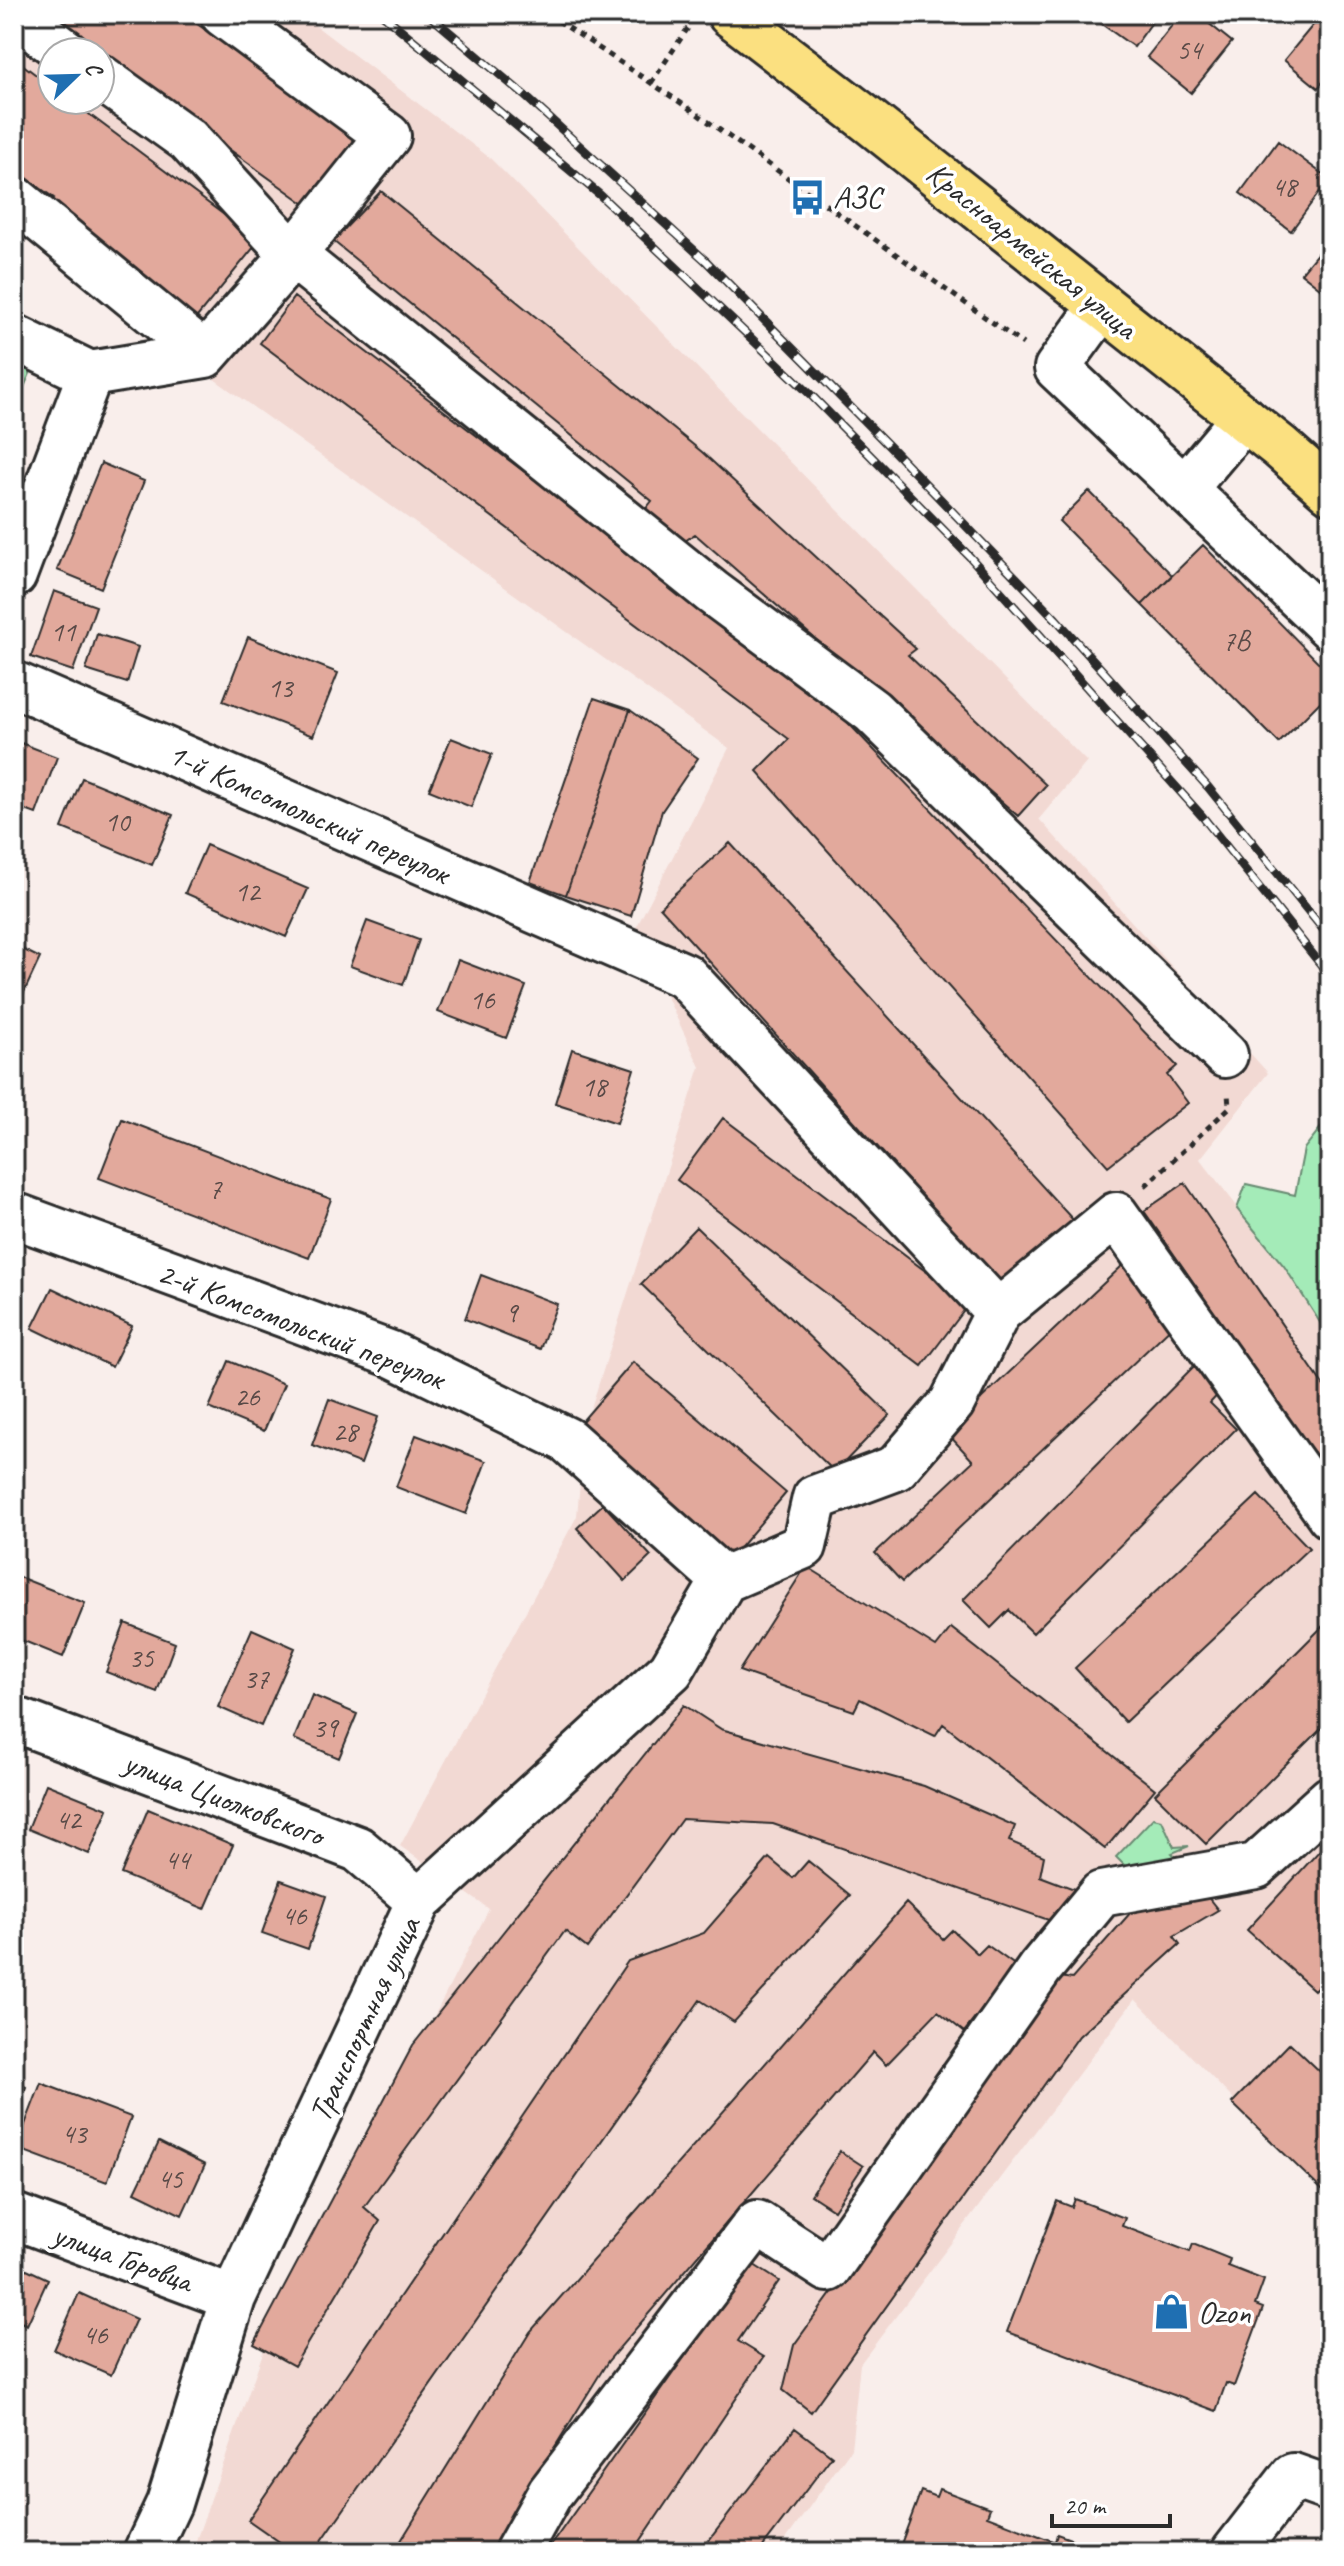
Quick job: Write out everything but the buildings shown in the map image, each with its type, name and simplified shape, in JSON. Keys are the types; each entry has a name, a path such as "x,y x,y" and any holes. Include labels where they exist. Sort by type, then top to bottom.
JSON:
{"main road":[{"name":"Красноармейская улица","path":"730,14 1244,418 1330,491"},
{"path":"1280,447 1330,512"}],"street":[{"path":"14,14 44,36"},
{"path":"14,337 90,374 205,355 293,255 388,136 223,14"},
{"path":"116,88 188,140 293,255 712,592 872,711 1225,1055"},
{"path":"14,198 205,355"},
{"path":"1102,306 1057,368 1330,627"},
{"path":"14,575 90,374"},
{"path":"1184,489 1244,418"},
{"name":"1-й Комсомольский переулок","path":"14,684 685,976 998,1312"},
{"name":"2-й Комсомольский переулок","path":"14,1215 391,1354 567,1440 724,1580"},
{"path":"724,1580 804,1546 815,1498 896,1468 952,1403 998,1312 1116,1215 1330,1516"},
{"name":"Транспортная улица","path":"146,2552 169,2503 233,2298 419,1901 671,1670 724,1580"},
{"name":"улица Циолковского","path":"14,1719 358,1849 419,1901"},
{"path":"517,2552 550,2493 757,2223 828,2269 1040,1968 1101,1894 1256,1866 1330,1799"},
{"name":"улица Горовца","path":"14,2216 233,2298"},
{"path":"1234,2552 1293,2476 1330,2489"}],"path":[{"path":"548,14 1057,368"},
{"path":"651,83 698,14"},
{"path":"1116,1215 1229,1108 1225,1055"}],"shaded area":[{"path":"14,14 300,14 490,158 1087,762 1039,819 1268,1073 1200,1159 1284,1266 1330,1338 1330,2198 1135,1999 860,2364 851,2449 777,2552 192,2552 265,2347 489,1909 400,1846 577,1516 585,1427 700,1067 635,930 729,748 207,374 14,213"}],"green space":[{"path":"14,346 35,362 14,410"},
{"path":"1326,1121 1330,1122 1330,1338 1284,1266 1237,1209 1246,1184 1295,1195 1304,1149"},
{"path":"1153,1818 1162,1820 1174,1847 1189,1846 1172,1853 1180,1861 1131,1872 1116,1857"}],"railway":[{"path":"382,14 600,195 811,395 970,557 1202,816 1330,976"},
{"path":"428,14 524,95 706,261 889,446 1056,619 1208,787 1330,938"}],"place":[{"name":"АЗС","path":"807,197"},
{"name":"Ozon","path":"1172,2312"}]}
